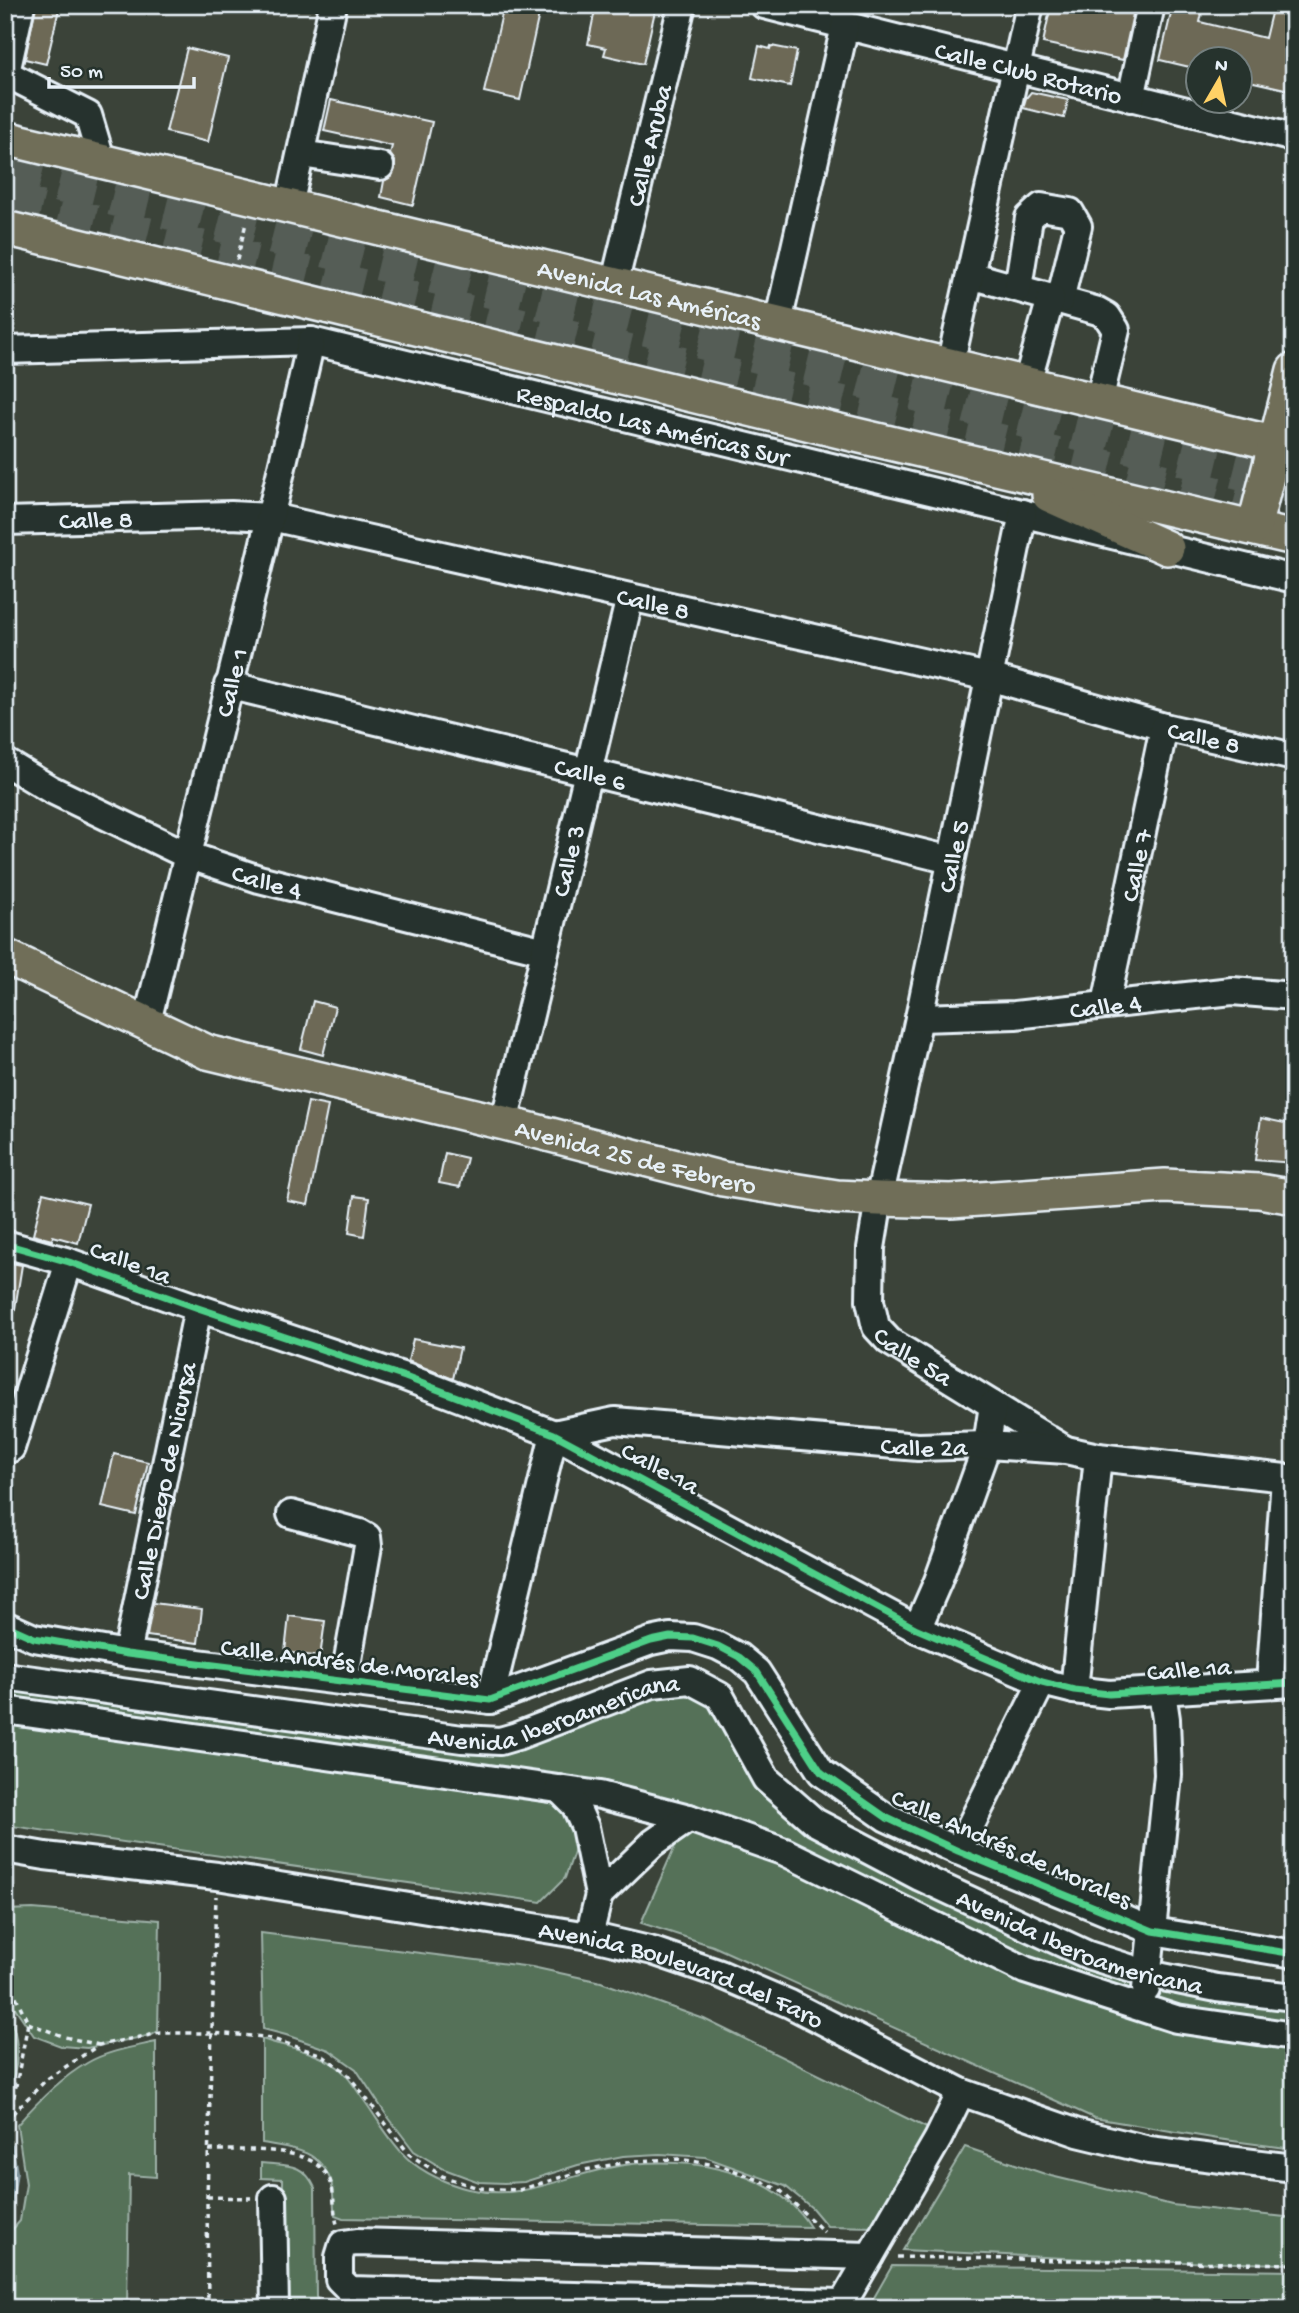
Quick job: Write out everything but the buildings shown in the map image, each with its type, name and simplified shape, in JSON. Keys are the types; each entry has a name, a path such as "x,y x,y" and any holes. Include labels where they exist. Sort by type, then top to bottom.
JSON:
{"main road":[{"name":"Avenida Las Américas","path":"5,138 1285,446"},
{"path":"5,228 856,435 1294,538"},
{"path":"1254,528 1285,446 1294,370"},
{"path":"856,435 1035,488 1167,548"},
{"name":"Avenida 25 de Febrero","path":"5,956 207,1052 723,1179 837,1198 951,1201 1165,1186 1259,1191 1294,1197"}],"street":[{"path":"21,5 6,73 88,115 102,162"},
{"path":"289,206 333,5"},
{"name":"Calle Aruba","path":"614,285 682,5"},
{"name":"Calle Club Rotario","path":"764,5 1294,138"},
{"path":"950,365 1030,5"},
{"path":"1131,98 1151,5"},
{"path":"778,323 845,26"},
{"path":"301,154 380,166"},
{"path":"1018,288 1029,218 1041,207 1070,212 1078,226 1027,383"},
{"path":"970,275 1107,316 1116,330 1100,401"},
{"name":"Respaldo Las Américas Sur","path":"5,350 312,341 1294,579"},
{"name":"Calle 1","path":"147,1022 312,341"},
{"name":"Calle 5","path":"879,1199 1023,513"},
{"name":"Calle 8","path":"5,521 231,515 271,517 989,677 1164,727 1294,757"},
{"name":"Calle 3","path":"504,1123 630,597"},
{"name":"Calle 6","path":"228,685 951,860"},
{"name":"Calle 7","path":"1106,1004 1164,727"},
{"name":"Calle 4","path":"5,762 50,789 187,855 259,879 545,951"},
{"name":"Calle 4","path":"919,1018 1015,1015 1232,991 1294,996"},
{"name":"Calle 5a","path":"879,1199 871,1248 870,1301 876,1327 889,1341 1066,1450"},
{"name":"Calle 1a","path":"5,1244 69,1262 405,1377 554,1434 917,1629 1042,1682 1074,1690 1109,1694 1282,1683"},
{"path":"10,1448 69,1262"},
{"name":"Calle Diego de Nicursa","path":"127,1654 198,1308"},
{"path":"917,1629 938,1581 987,1445 993,1405"},
{"name":"Calle 2a","path":"554,1434 615,1421 918,1447 987,1445 1066,1450 1098,1457 1290,1479"},
{"path":"490,1700 554,1434"},
{"path":"1074,1690 1098,1457"},
{"path":"1282,1683 1290,1479"},
{"path":"291,1514 366,1537 368,1546 344,1682"},
{"name":"Calle Andrés de Morales","path":"5,1625 34,1639 127,1654 490,1700 651,1642 670,1637 693,1638 718,1646 739,1657 758,1672 821,1772 887,1818 958,1851 1153,1931 1294,1954"},
{"name":"Avenida Iberoamericana","path":"5,1676 462,1739 500,1741 652,1684 690,1680 720,1696 766,1779 814,1822 920,1877 1088,1955 1148,1974 1217,1988 1294,1997"},
{"path":"958,1851 1042,1682"},
{"path":"1143,2009 1168,1775 1162,1692"},
{"name":"Avenida Iberoamericana","path":"5,1710 600,1795 690,1818 785,1852 1025,1970 1176,2019 1294,2036"},
{"path":"559,1789 575,1805 585,1827 599,1895 589,1936"},
{"path":"599,1895 653,1843 690,1818"},
{"name":"Avenida Boulevard del Faro","path":"5,1849 217,1877 589,1936 653,1951 720,1974 790,2004 961,2092 1078,2133 1149,2150 1294,2168"},
{"name":"Avenida Boulevard del Faro","path":"5,1864 45,1856"},
{"path":"870,2256 356,2242 343,2244 339,2257 339,2279 351,2290 841,2305 870,2256 938,2139 961,2092"},
{"path":"273,2198 275,2307"}],"path":[{"path":"232,283 252,198"},
{"path":"208,2306 207,2197 217,1877"},
{"path":"5,1980 13,1990 28,2023 10,2117"},
{"path":"28,2023 65,2037 99,2045"},
{"path":"5,2121 47,2079 99,2045 161,2033 266,2037 320,2054 346,2072 409,2154 442,2176 478,2188 519,2190 620,2163 680,2159 722,2166 781,2191 824,2232"},
{"path":"209,2150 282,2152 305,2157 321,2165 331,2182 334,2215 343,2244"},
{"path":"207,2197 273,2198"},
{"path":"870,2256 1294,2264"},
{"path":"158,2308 158,2303 275,2307"}],"green space":[{"path":"5,1682 449,1742 689,1684 718,1701 766,1784 1087,1959 1294,2001 1294,2029 1174,2015 1014,1958 690,1813 5,1703"},
{"path":"5,1718 541,1795 561,1808 577,1843 565,1878 541,1902 5,1825"},
{"path":"683,1828 789,1865 1024,1979 1294,2041 1294,2149 1094,2118 713,1946 641,1923"},
{"path":"33,1909 160,1920 158,2031 152,2035 87,2048 61,2046 34,2036 5,1993 5,1910"},
{"path":"261,1933 532,1967 601,1982 704,2019 933,2131 876,2227 827,2226 812,2208 785,2186 705,2157 660,2154 623,2156 578,2165 524,2182 479,2182 444,2169 414,2151 356,2069 329,2050 263,2029"},
{"path":"5,2006 14,2029 17,2052 14,2075 5,2098"},
{"path":"262,2039 310,2053 340,2069 401,2152 420,2168 452,2184 487,2192 505,2192 539,2187 590,2172 634,2164 690,2164 747,2177 772,2190 793,2206 810,2227 343,2218 335,2215 331,2182 320,2163 303,2152 262,2143"},
{"path":"156,2042 156,2177 129,2175 127,2308 5,2308 5,2238 20,2221 26,2184 17,2125 50,2091 87,2063 112,2052"},
{"path":"965,2147 1051,2176 1172,2205 1294,2218 1294,2264 1124,2261 903,2250"},
{"path":"261,2163 299,2169 315,2188 316,2297 323,2308 282,2308 283,2179 261,2178"},
{"path":"892,2266 1294,2271 1294,2308 868,2308"}],"water":[{"path":"12,2145 17,2172 11,2211 5,2221 5,2149"}],"tunnel":[{"path":"5,171 1294,485"},
{"path":"5,201 1294,514"}],"cycle path":[{"path":"5,1244 69,1262 405,1377 554,1434 917,1629 1042,1682 1074,1690 1109,1694 1294,1683"},
{"path":"5,1625 34,1638 127,1654 490,1700 651,1641 670,1637 693,1638 718,1646 739,1657 757,1672 821,1772 887,1818 958,1851 1153,1931 1294,1954"}]}
